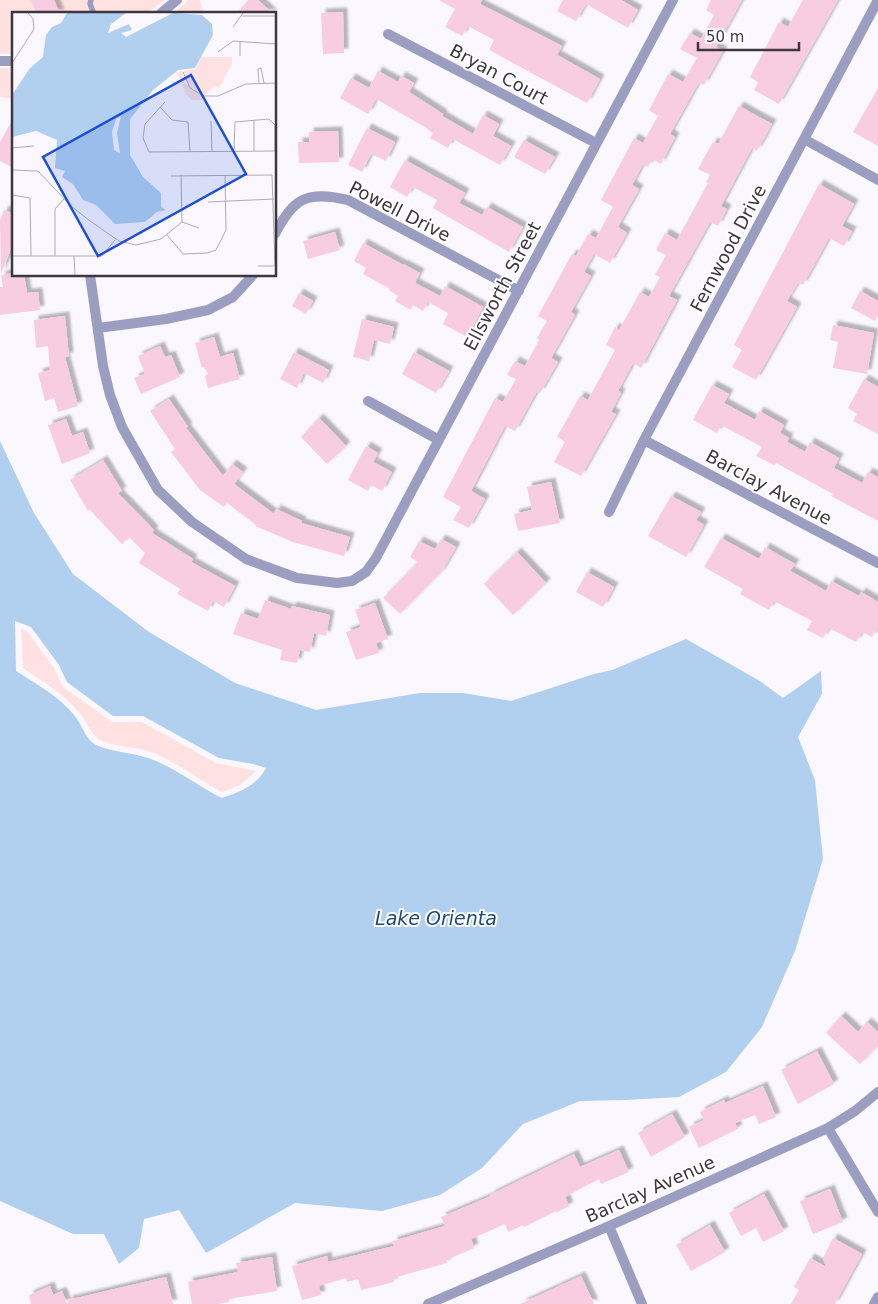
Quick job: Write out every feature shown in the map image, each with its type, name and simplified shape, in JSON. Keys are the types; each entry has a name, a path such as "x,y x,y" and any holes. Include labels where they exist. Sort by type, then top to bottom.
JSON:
{"street":[{"name":"Ellsworth Street","path":"98,328 110,395 122,427 158,490 192,522 246,559 297,578 337,583 352,581 366,572 376,558 673,0"},
{"name":"Fernwood Drive","path":"609,512 644,440 878,0"},
{"path":"162,12 175,1"},
{"name":"Bryan Court","path":"388,34 596,143"},
{"path":"804,139 878,180"},
{"name":"Powell Drive","path":"276,232 284,216 297,202 310,196 330,196 348,200 518,291"},
{"path":"90,276 98,328 166,319 208,310 233,297 253,276"},
{"path":"368,401 439,440"},
{"name":"Barclay Avenue","path":"644,440 878,563"},
{"name":"Barclay Avenue","path":"428,1304 609,1226 828,1128 855,1111 878,1092"},
{"path":"828,1128 878,1212"},
{"path":"609,1226 642,1304"},
{"path":"874,1304 878,1297"}],"lane":[{"path":"91,0 90,4 93,12"}],"shaded area":[{"path":"0,0 165,0 149,12 12,12 12,54 0,54"},
{"path":"189,0 200,0 203,12 175,12"},
{"path":"0,68 12,68 12,99 0,97"},
{"path":"21,629 27,631 54,668 63,687 112,722 142,722 216,763 256,771 240,785 222,792 165,758 145,750 113,744 97,738 80,713 65,698 23,668"}],"water":[{"name":"Lake Orienta","path":"0,441 34,513 73,574 149,632 235,683 316,710 420,693 463,693 511,701 612,670 686,639 760,681 783,698 821,671 822,694 798,737 815,780 823,859 795,951 762,1027 726,1072 679,1097 580,1101 523,1124 482,1168 440,1195 382,1211 295,1203 206,1253 179,1210 144,1219 139,1248 119,1264 104,1234 73,1234 0,1201","holes":["15,621 31,627 59,665 67,682 113,716 143,716 219,758 266,768 253,784 235,794 222,798 162,763 141,756 103,748 93,743 68,708 47,691 16,671"]}],"building":[{"path":"31,0 54,0 59,12 36,12"},
{"path":"249,0 258,0 271,12 238,12"},
{"path":"439,0 482,0 480,4 562,46 557,55 600,79 587,103 489,50 494,40 468,26 462,36 445,27 455,9"},
{"path":"563,0 621,0 638,10 628,28 586,4 576,21 557,11"},
{"path":"711,0 742,0 716,47 723,51 704,85 699,82 670,134 675,137 661,164 652,159 648,167 643,164 632,185 639,189 618,227 627,233 610,263 594,254 584,272 591,276 571,312 575,315 551,358 558,362 540,393 537,391 515,431 505,426 471,491 485,499 469,528 453,520 461,507 443,497 495,398 503,402 516,379 507,375 515,361 525,366 539,340 537,338 547,321 538,316 572,254 576,256 588,234 596,238 613,207 601,200 634,138 643,143 658,116 649,110 668,74 683,82 697,58 680,49 690,33 701,39 714,15 706,10"},
{"path":"803,0 838,0 779,104 754,90 758,82 750,77 779,22 788,27"},
{"path":"343,12 344,53 323,54 321,13"},
{"path":"378,71 398,82 401,76 414,83 409,92 443,114 442,116 473,134 483,115 499,124 493,136 511,146 500,165 453,139 448,148 430,138 433,133 425,127 376,99 368,114 340,98 351,78 369,88"},
{"path":"878,88 878,146 853,132"},
{"path":"739,106 772,124 757,151 752,148 721,206 727,209 718,226 710,222 669,296 677,300 641,368 633,363 618,391 621,393 611,412 616,414 581,476 554,462 565,442 557,437 580,396 588,400 615,350 606,345 615,327 619,330 640,292 649,297 660,277 655,275 666,255 656,250 665,233 677,240 708,183 706,182 710,175 698,169 713,142 718,144"},
{"path":"12,121 12,167 0,161 0,142"},
{"path":"367,128 395,142 386,161 371,154 362,172 348,165"},
{"path":"338,131 339,162 299,163 298,142 309,142 309,132"},
{"path":"524,140 555,157 545,174 514,157"},
{"path":"405,160 465,193 459,203 482,215 487,207 523,227 509,252 433,208 437,200 413,187 407,197 390,187"},
{"path":"819,184 854,204 842,226 852,231 844,246 829,238 803,285 798,283 787,301 797,307 756,380 732,367 742,350 734,345"},
{"path":"4,210 12,213 12,246 1,274 0,220"},
{"path":"335,232 340,250 308,259 303,241"},
{"path":"363,243 420,273 415,283 440,296 445,286 483,307 467,337 443,324 448,313 428,302 423,311 413,305 411,310 395,301 398,296 390,289 363,274 366,268 354,261"},
{"path":"12,273 12,276 24,276 27,293 38,292 40,310 0,315 0,287 3,287 1,275"},
{"path":"860,291 878,301 878,315 875,321 851,308"},
{"path":"299,293 313,301 306,314 292,306"},
{"path":"65,316 69,357 65,357 78,406 58,412 54,398 45,401 38,373 50,370 48,346 36,348 34,320"},
{"path":"362,319 394,327 390,344 374,340 369,361 353,357"},
{"path":"833,325 874,333 867,374 833,368 838,342 830,340"},
{"path":"214,337 220,357 233,353 240,379 208,388 205,376 208,374 204,367 202,368 195,343"},
{"path":"160,346 165,357 171,355 180,377 141,394 134,378 145,374 138,356"},
{"path":"294,352 329,370 323,383 304,373 297,388 280,379"},
{"path":"414,352 449,371 436,393 402,374"},
{"path":"864,379 878,387 878,434 853,421 857,414 848,408"},
{"path":"712,385 729,394 724,403 755,420 759,411 784,425 780,433 789,438 787,442 805,452 810,442 839,458 834,468 862,483 868,472 878,477 878,521 776,463 774,465 756,456 762,447 721,425 717,433 693,420"},
{"path":"169,399 188,427 186,428 223,476 232,464 243,472 234,484 274,514 276,509 302,521 301,523 350,537 344,556 293,542 255,526 227,503 224,507 200,490 171,452 175,449 150,411"},
{"path":"319,418 346,446 327,464 301,437"},
{"path":"66,419 72,436 83,432 90,453 62,464 48,425"},
{"path":"366,446 378,453 373,462 392,472 382,491 371,485 368,491 348,480"},
{"path":"103,460 122,491 118,493 154,530 152,533 193,559 191,562 235,586 224,607 213,601 208,611 177,594 180,589 139,563 145,553 129,537 122,544 90,510 88,511 70,480"},
{"path":"551,482 560,523 518,531 514,514 532,510 527,487"},
{"path":"671,496 701,512 696,520 704,525 686,557 648,536"},
{"path":"721,538 759,559 765,547 795,564 790,571 826,591 831,581 859,596 861,592 878,602 878,627 872,637 862,632 856,642 829,628 823,638 807,630 812,621 774,601 769,610 740,594 743,589 704,567"},
{"path":"441,539 456,547 442,571 400,614 383,598 418,562 410,557 419,541 435,549"},
{"path":"517,552 546,583 513,615 484,584"},
{"path":"587,572 614,587 603,607 576,592"},
{"path":"265,600 291,609 292,606 330,615 326,636 314,633 310,652 300,650 297,663 280,660 282,650 233,634 241,613 258,619"},
{"path":"375,603 388,639 376,643 379,653 356,660 346,632 361,627 355,610"},
{"path":"841,1016 858,1032 867,1022 878,1032 878,1045 860,1064 826,1033"},
{"path":"817,1051 834,1084 798,1104 781,1070"},
{"path":"763,1086 776,1117 759,1124 755,1115 735,1123 738,1129 699,1148 689,1127 704,1120 700,1112 724,1100 725,1103"},
{"path":"672,1114 685,1137 651,1157 638,1133"},
{"path":"619,1150 629,1172 601,1184 599,1179 565,1197 569,1206 556,1213 556,1211 524,1227 523,1225 508,1232 505,1224 471,1239 474,1248 446,1260 447,1263 393,1278 394,1282 361,1290 358,1279 347,1282 346,1278 319,1286 321,1295 302,1300 292,1266 327,1256 328,1262 394,1246 393,1241 445,1226 441,1217 491,1196 574,1154 580,1167"},
{"path":"830,1189 843,1222 813,1234 800,1201"},
{"path":"764,1194 784,1231 763,1242 756,1228 741,1236 729,1213"},
{"path":"710,1225 725,1252 691,1271 676,1245"},
{"path":"833,1238 862,1254 835,1304 791,1304 799,1290 794,1287 810,1258 826,1267 823,1258"},
{"path":"272,1257 277,1291 229,1299 229,1302 218,1304 192,1304 188,1282 238,1272 236,1263"},
{"path":"581,1276 594,1304 520,1304"},
{"path":"166,1277 173,1304 68,1304 68,1300"},
{"path":"50,1286 53,1295 62,1291 67,1304 31,1304 29,1295"}]}
